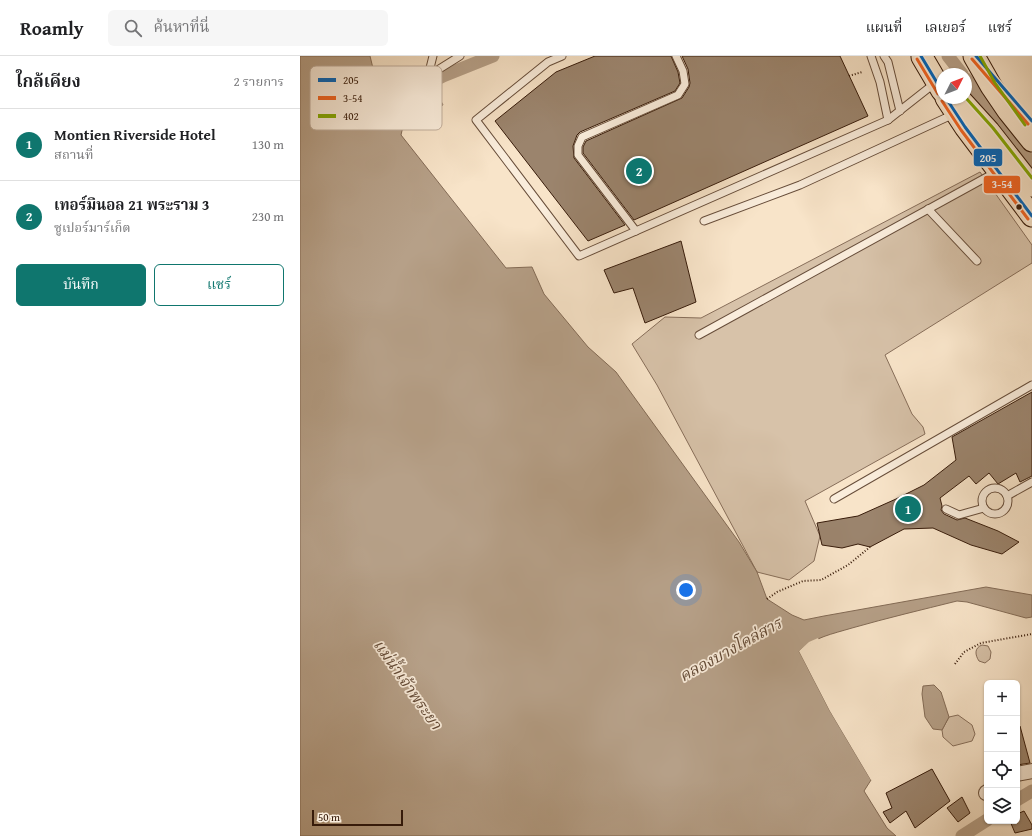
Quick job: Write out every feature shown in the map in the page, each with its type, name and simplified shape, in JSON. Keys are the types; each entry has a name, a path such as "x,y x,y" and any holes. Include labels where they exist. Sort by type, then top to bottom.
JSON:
{"main road":[{"path":"975,56 1032,121"},
{"path":"975,56 991,86 1008,111 1032,141"},
{"path":"921,57 936,78"},
{"path":"954,104 998,171 1032,216"},
{"path":"959,104 989,131 1032,186"}],"street":[{"path":"1020,773 1032,771"}],"lane":[{"path":"430,66 433,56"},
{"path":"442,67 460,56"},
{"path":"562,56 548,62 476,120 579,256 888,120 900,111 936,97"},
{"path":"636,231 578,155 578,146 582,137 678,95 685,84 683,71 676,56"},
{"path":"871,56 880,82 888,120"},
{"path":"884,56 888,62 900,111"},
{"path":"704,220 800,185 936,100"},
{"path":"699,335 998,171"},
{"path":"928,209 977,261"},
{"path":"834,499 1032,385"},
{"path":"1007,496 1032,482"},
{"path":"992,488 1003,490 1007,496 1008,504 1004,511 998,514 987,512 982,503 983,495 987,490 992,488"},
{"path":"946,509 959,515 984,508"}],"path":[{"path":"849,76 862,72"},
{"path":"767,599 777,592 803,581 820,580 848,565 870,547"},
{"path":"955,664 964,652 982,643 1032,634"}],"shaded area":[{"path":"980,172 1032,245 1032,263 885,355 912,414 923,427 925,434 805,501 820,536 814,561 789,580 757,572 657,385 632,344 665,317 701,318"},
{"path":"982,645 988,646 991,652 990,659 985,663 979,661 976,654 976,650"},
{"path":"958,715 972,725 975,734 972,741 953,746 943,737 942,730 949,717"}],"water":[{"path":"300,56 370,56 372,66 310,66 310,130 402,130 401,135 506,268 532,267 544,294 588,347 616,372 739,542 757,572 767,599 792,615 804,620 986,587 1032,595 1032,617 1026,618 967,602 957,601 831,634 811,642 799,651 830,711 871,780 864,791 887,828 896,836 300,836"},
{"path":"934,685 941,692 949,717 942,730 933,729 925,717 922,694 923,686"}],"pier":[{"path":"818,638 819,640 810,644 801,651 832,710 873,779 871,780 830,711 799,651 809,642"}],"building":[{"path":"595,56 671,56 678,72 680,83 675,91 580,132 577,135 573,146 574,158 625,225 588,241 495,121 556,72"},
{"path":"682,56 840,56 868,116 634,220 583,153 583,147 586,141 682,98 690,83 688,69"},
{"path":"681,241 696,302 645,323 633,288 614,293 604,270"},
{"path":"1032,392 1032,476 1020,482 1016,473 998,484 989,473 976,484 969,476 940,498 942,506 941,510 944,514 957,520 965,518 998,531 1019,542 1002,554 971,545 933,528 904,529 870,547 858,544 842,548 822,545 817,523 858,516 924,485 956,460 952,437"},
{"path":"1020,726 1030,763 1020,765"},
{"path":"932,769 950,801 915,828 906,811 890,823 883,812 892,808 886,793"},
{"path":"962,797 970,813 958,822 947,808"},
{"path":"1024,811 1032,825 1032,829 1015,833 1011,824 1020,824 1020,813"}],"waterway":[{"path":"442,77 493,56"},
{"path":"948,56 957,68"},
{"path":"972,87 1032,164"},
{"path":"1020,798 1032,791"},
{"path":"962,836 984,822"}],"transit line":[{"name":"205","path":"921,56 936,81"},
{"name":"205","path":"976,56 1032,121"},
{"name":"402","path":"980,56 995,83 1025,125"},
{"name":"3-54","path":"917,59 936,91"},
{"name":"3-54","path":"972,59 1028,124"},
{"name":"3-54","path":"944,104 961,130 1028,219"},
{"name":"205","path":"950,104 965,127 1032,216"},
{"name":"402","path":"971,104 993,128 1032,178"}],"place":[{"name":"เทอร์มินอล 21 พระราม 3","path":"639,171"},
{"name":"Montien Riverside Hotel","path":"908,509"}],"water label":[{"name":"คลองบางโคล่สาร","path":"730,649"},
{"name":"แม่น้ำเจ้าพระยา","path":"408,684"}]}
